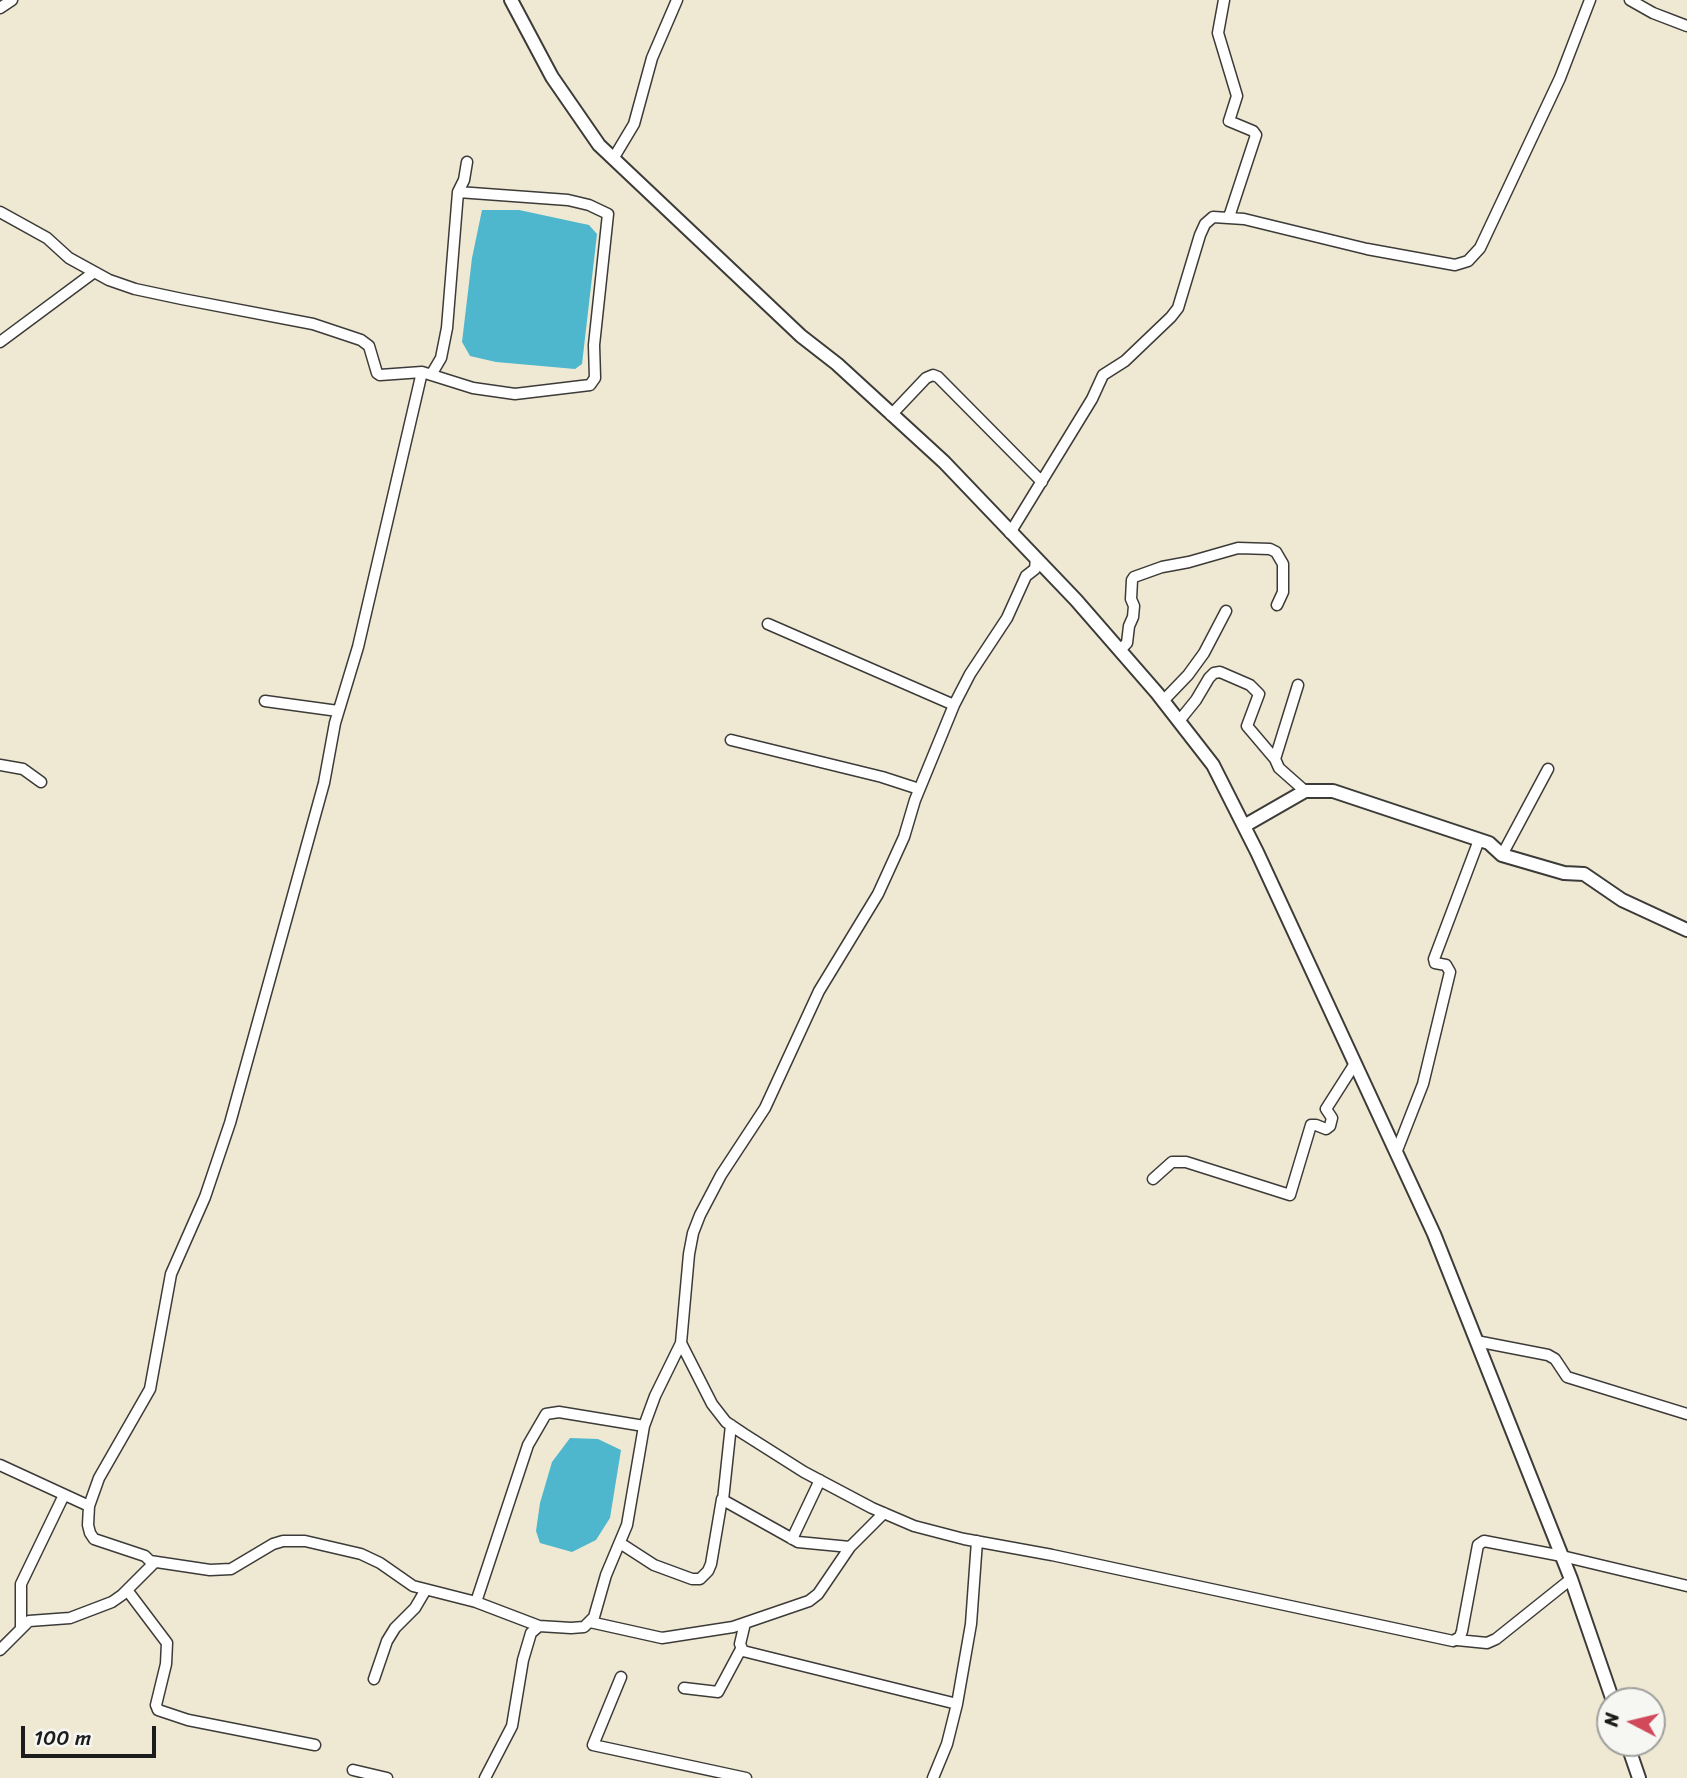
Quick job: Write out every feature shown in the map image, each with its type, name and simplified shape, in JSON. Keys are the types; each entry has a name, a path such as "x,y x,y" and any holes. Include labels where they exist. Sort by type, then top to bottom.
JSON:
{"street":[{"path":"0,8 12,0"},
{"path":"511,0 552,77 588,132 613,159 801,336 837,364 944,463 1037,558 1120,650 1213,765 1434,1234 1571,1579 1608,1687"},
{"path":"613,159 634,124 652,58 677,0"},
{"path":"1224,0 1218,33 1237,96 1229,121 1253,131 1256,135 1229,217"},
{"path":"1010,533 1092,400 1103,375 1125,360 1178,308 1205,224 1213,217 1229,217 1367,249 1455,265 1468,261 1480,248 1560,78 1590,0"},
{"path":"1630,0 1653,13 1687,26"},
{"path":"467,162 464,180 458,192 447,328 441,358 426,374 358,647 338,711 324,783 230,1123 205,1197 171,1274 150,1389 99,1478 89,1506 88,1525 94,1539 140,1554 150,1561 211,1570 236,1566 277,1542 305,1541 373,1559 404,1581 425,1591 476,1602 539,1626 571,1628 590,1622 598,1606 631,1504 644,1426 655,1396 681,1343 685,1279 695,1226 712,1189 776,1088 819,991 878,894 904,837 919,789 954,705 970,674 1007,618 1026,576 1035,569 1037,558"},
{"path":"0,212 47,238 69,258 93,273 135,289 313,324 361,340 369,346 380,375 426,374 473,388 515,394 590,384 595,378 594,345 608,214 589,205 568,200 458,192"},
{"path":"0,342 93,273"},
{"path":"891,415 926,378 933,375 938,377 1042,482"},
{"path":"1120,650 1127,643 1133,617 1134,606 1130,599 1132,580 1162,567 1238,548 1270,549 1276,552 1283,564 1283,592 1277,605"},
{"path":"1163,701 1188,675 1204,653 1227,611"},
{"path":"768,624 954,705"},
{"path":"1179,721 1209,678 1217,671 1250,685 1259,694 1247,726 1275,759 1279,768 1304,791"},
{"path":"1275,759 1298,685"},
{"path":"265,701 338,711"},
{"path":"730,740 882,777 919,789"},
{"path":"0,765 23,769 41,782"},
{"path":"1502,855 1548,769"},
{"path":"1244,826 1304,791 1333,791 1489,843 1502,855 1564,873 1584,874 1622,900 1687,930"},
{"path":"1396,1153 1423,1084 1450,972 1446,965 1435,963 1434,959 1479,840"},
{"path":"1153,1179 1172,1162 1186,1162 1290,1195 1311,1125 1326,1129 1330,1126 1332,1118 1326,1109 1354,1065"},
{"path":"1476,1340 1548,1355 1555,1359 1567,1377 1687,1414"},
{"path":"681,1343 712,1404 731,1425 820,1480 914,1526 1232,1595 1457,1640 1487,1643 1496,1639 1571,1579"},
{"path":"476,1602 528,1445 546,1414 559,1412 644,1426"},
{"path":"620,1542 654,1565 692,1579 700,1579 708,1571 722,1499 731,1425"},
{"path":"0,1465 89,1506"},
{"path":"792,1539 820,1480"},
{"path":"21,1628 21,1584 64,1495"},
{"path":"722,1499 802,1543 850,1547"},
{"path":"590,1622 662,1638 746,1623 809,1601 818,1594 850,1547 884,1513"},
{"path":"933,1778 947,1744 957,1704 971,1624 977,1541"},
{"path":"1457,1640 1462,1631 1480,1542 1488,1541 1562,1556 1687,1586"},
{"path":"0,1650 21,1628 34,1620 60,1619 84,1614 112,1602 153,1564 150,1561"},
{"path":"127,1590 167,1643 166,1664 156,1705 158,1710 188,1720 316,1745"},
{"path":"374,1679 387,1641 395,1628 415,1608 425,1591"},
{"path":"684,1688 718,1692 741,1649 746,1623"},
{"path":"485,1778 510,1732 525,1651 531,1633 539,1626"},
{"path":"741,1649 957,1704"},
{"path":"621,1677 593,1745 746,1778"},
{"path":"1632,1757 1639,1778"},
{"path":"354,1770 387,1778"}],"water":[{"path":"482,210 519,210 589,225 597,234 582,364 575,369 496,362 470,356 462,342 472,258"},
{"path":"570,1438 598,1439 621,1450 610,1518 596,1540 572,1552 540,1543 536,1531 540,1503 552,1462"}]}
